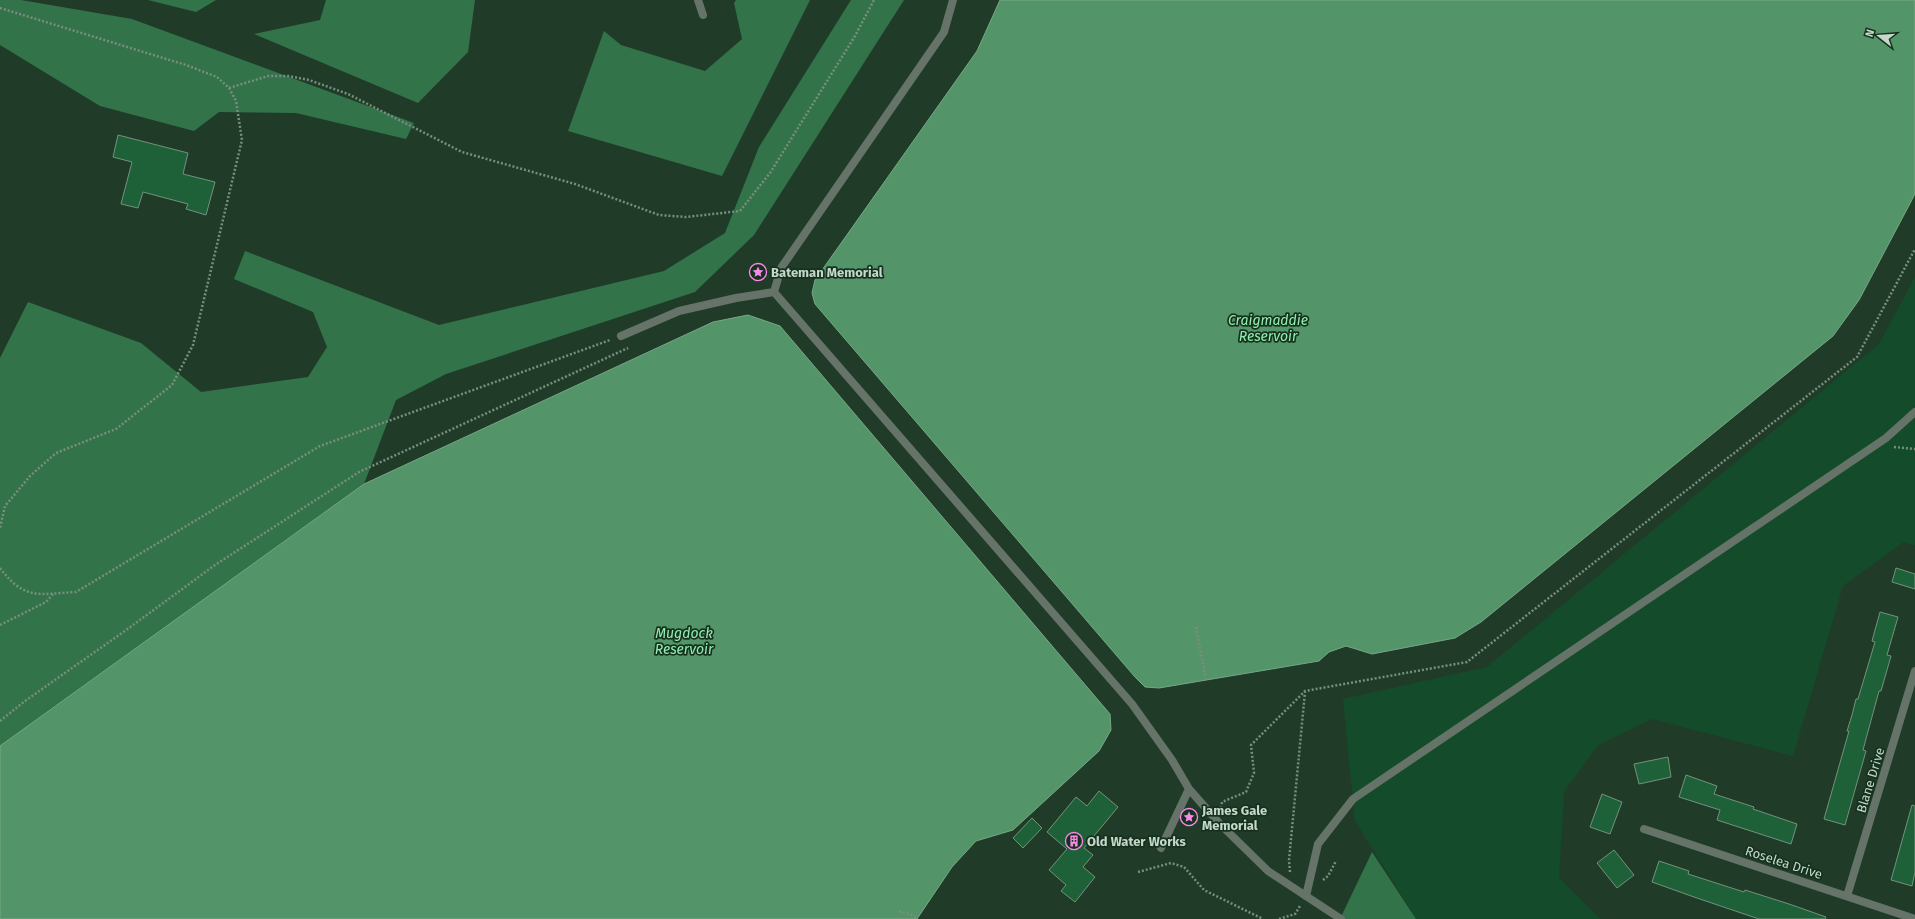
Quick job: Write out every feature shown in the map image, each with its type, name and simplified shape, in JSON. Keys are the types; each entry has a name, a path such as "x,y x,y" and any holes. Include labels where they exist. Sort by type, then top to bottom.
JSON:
{"street":[{"path":"698,0 703,15"},
{"path":"774,292 781,268 944,32 953,0"},
{"path":"621,336 679,311 736,298 774,292"},
{"path":"774,292 1132,704 1172,760 1188,789 1219,823 1268,871 1341,919"},
{"path":"1306,896 1318,844 1353,799 1886,438 1915,412"},
{"name":"Blane Drive","path":"1847,896 1915,671"},
{"path":"1161,848 1188,789"},
{"name":"Roselea Drive","path":"1644,829 1915,919"}],"path":[{"path":"229,88 268,76 288,76 309,80 348,94 462,152 575,184 659,215 686,217 740,212 770,173 855,36 874,0"},
{"path":"0,8 186,65 217,77 229,88 236,101 242,140 193,345 172,385 116,430 56,454 30,476 5,506 0,528"},
{"path":"1219,823 1222,802 1246,792 1254,773 1251,745 1305,691 1467,662 1857,357 1915,249"},
{"path":"0,568 13,583 32,594 76,592 320,446 621,336"},
{"path":"0,721 25,701 215,565 359,472 632,346"},
{"path":"1886,438 1893,447 1915,449"},
{"path":"0,625 46,602 53,594"},
{"path":"1196,627 1206,680"},
{"path":"1291,886 1289,860 1305,691"},
{"path":"1138,872 1171,863 1184,867 1204,890 1263,919"},
{"path":"899,911 917,917"}],"shaded area":[{"path":"0,0 21,0 132,19 414,123 406,139 296,113 219,112 194,131 100,106 0,45"},
{"path":"148,0 216,0 196,12"},
{"path":"326,0 475,0 468,52 418,103 254,34 320,20"},
{"path":"736,0 810,0 722,176 568,131 604,31 621,45 705,71 742,39 734,3"},
{"path":"851,0 904,0 754,235 695,292 446,374 396,400 364,484 0,746 0,358 28,302 141,343 201,392 308,377 327,347 313,312 234,279 245,251 439,325 664,271 725,233 759,147"},
{"path":"1915,277 1915,545 1904,542 1843,586 1793,756 1652,719 1598,745 1564,792 1559,878 1601,919 1416,919 1355,821 1343,699 1487,667 1879,344"},
{"path":"1372,852 1416,919 1340,919"}],"water":[{"name":"Craigmaddie Reservoir","path":"1000,0 1915,0 1915,194 1859,300 1833,336 1481,622 1455,638 1372,654 1346,646 1329,652 1319,661 1159,688 1145,687 815,304 812,293 815,280 977,51"},
{"name":"Mugdock Reservoir","path":"748,315 780,326 1110,714 1111,730 1099,751 1013,830 976,841 952,867 917,919 0,919 0,746 364,484 713,322"}],"building":[{"path":"118,135 188,153 183,174 215,182 206,215 186,209 188,204 143,192 138,208 121,204 132,162 113,157"},
{"path":"1896,568 1915,574 1915,589 1892,582"},
{"path":"1880,612 1898,617 1887,655 1891,656 1881,691 1879,691 1863,750 1866,751 1845,825 1824,819 1849,731 1847,731 1856,699 1858,699 1875,642 1872,641"},
{"path":"1668,757 1671,777 1639,784 1634,764"},
{"path":"1686,775 1717,786 1714,794 1754,807 1753,809 1797,824 1791,844 1717,820 1720,810 1679,797"},
{"name":"Old Water Works","path":"1099,791 1118,807 1084,848 1093,855 1083,867 1095,877 1075,902 1061,891 1066,885 1049,870 1067,849 1047,832 1076,797 1087,806"},
{"path":"1602,794 1622,802 1610,834 1590,827"},
{"path":"1912,805 1915,806 1915,872 1912,886 1891,880"},
{"path":"1032,818 1042,828 1023,848 1013,838"},
{"path":"1614,850 1634,875 1617,888 1597,863"},
{"path":"1659,861 1689,871 1688,874 1744,892 1745,890 1826,917 1825,919 1759,919 1652,882"}],"place":[{"name":"Bateman Memorial","path":"758,272"},
{"name":"James Gale Memorial","path":"1189,817"},
{"name":"Old Water Works","path":"1074,841"}]}
